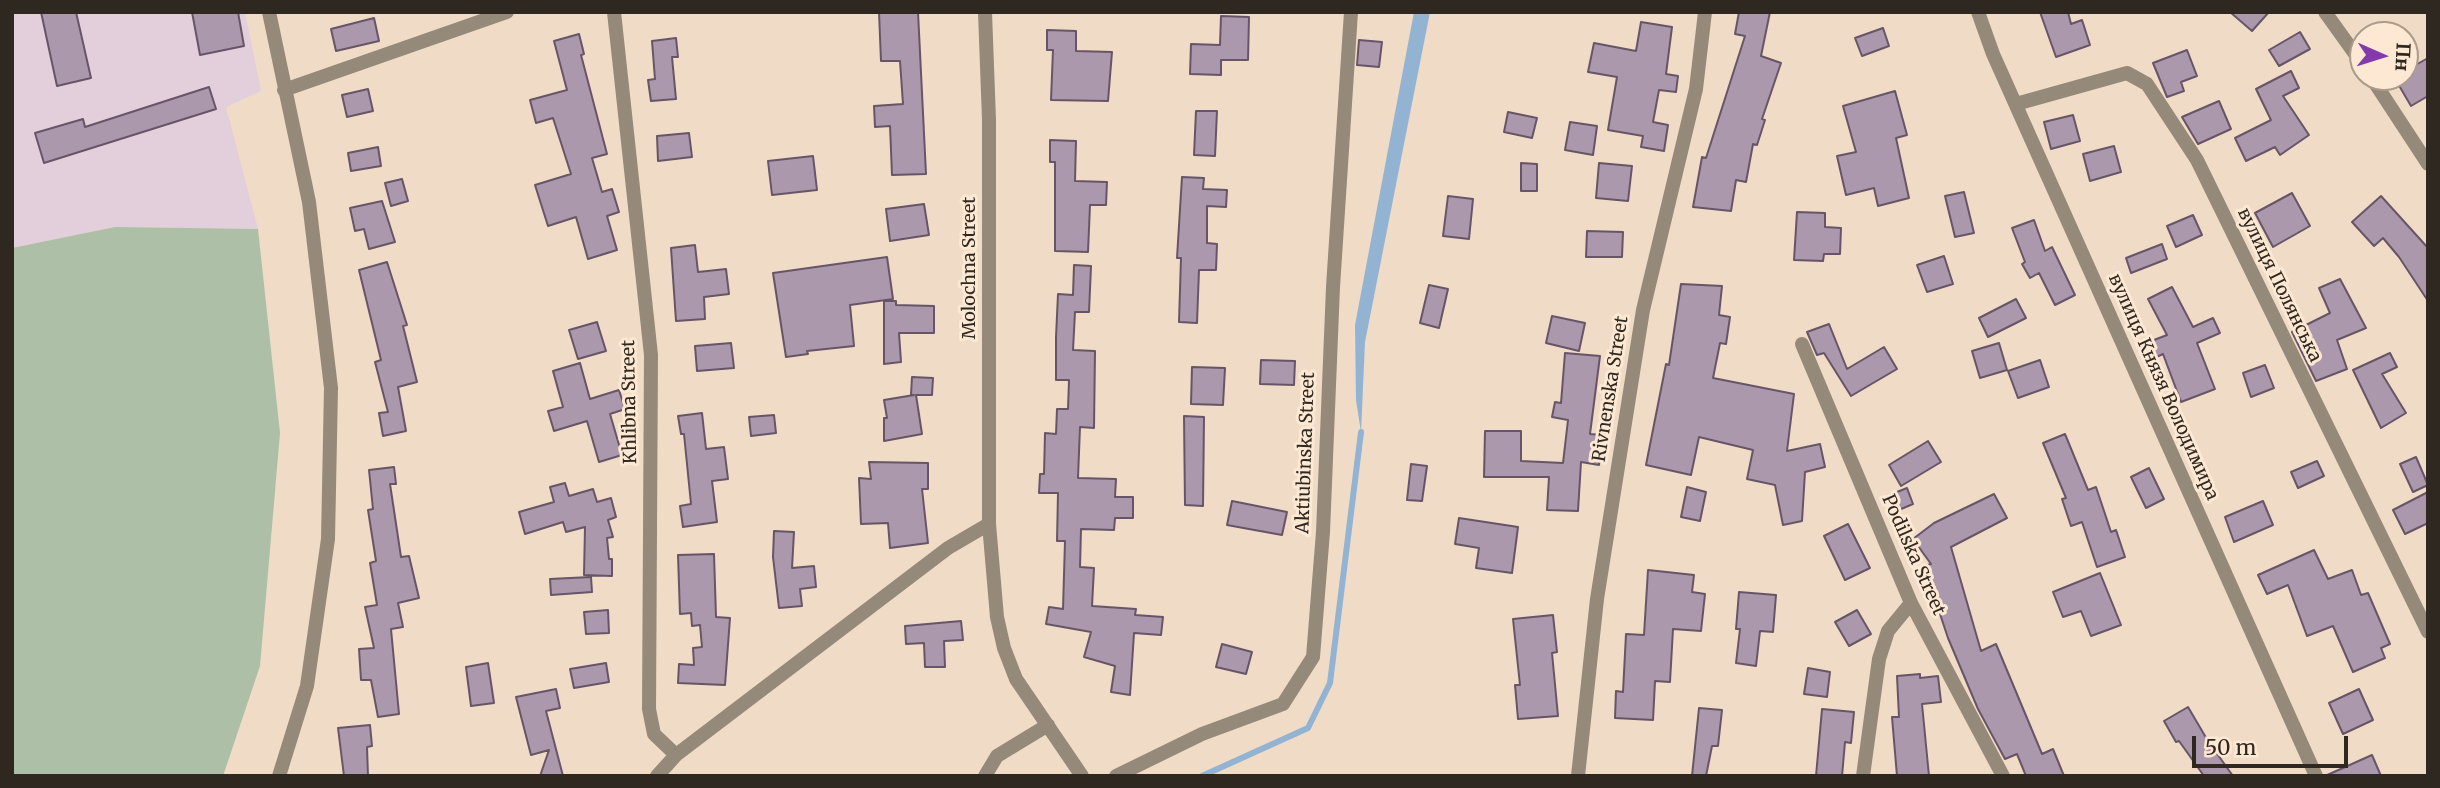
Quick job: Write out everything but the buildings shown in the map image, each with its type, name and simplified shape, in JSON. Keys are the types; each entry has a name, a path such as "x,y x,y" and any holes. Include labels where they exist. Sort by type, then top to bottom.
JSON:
{"street":[{"path":"269,12 309,202 331,388 328,539 307,686 279,776"},
{"path":"284,90 507,12"},
{"name":"Khlibna Street","path":"614,12 651,355 649,709 654,734 676,755"},
{"name":"Molochna Street","path":"985,12 989,120 989,524 997,617 1004,648 1016,679 1082,776"},
{"name":"Aktiubinska Street","path":"1116,776 1202,734 1283,704 1312,657 1323,533 1333,287 1351,12"},
{"name":"Rivnenska Street","path":"1578,776 1597,599 1643,310 1696,89 1705,12"},
{"name":"вулиця Князя Володимира","path":"1978,12 2015,103 2316,776"},
{"path":"2325,12 2349,45"},
{"name":"вулиця Полянська","path":"2015,103 2127,73 2147,84 2197,160 2428,632"},
{"path":"2380,91 2428,164"},
{"name":"Podilska Street","path":"1802,344 1911,603 2003,776"},
{"path":"657,776 676,755 948,548 989,524"},
{"path":"1863,776 1879,659 1888,631 1911,603"},
{"path":"985,776 997,756 1048,724"}],"shaded area":[{"path":"12,12 245,12 261,91 226,107 258,229 115,227 12,248"}],"green space":[{"path":"115,227 258,229 280,433 260,666 223,776 14,776 12,771 12,248"}],"water":[{"path":"1414,12 1430,12 1365,342 1361,432 1356,400 1355,325"}],"waterway":[{"path":"1202,776 1308,728 1330,683 1361,432"}]}
